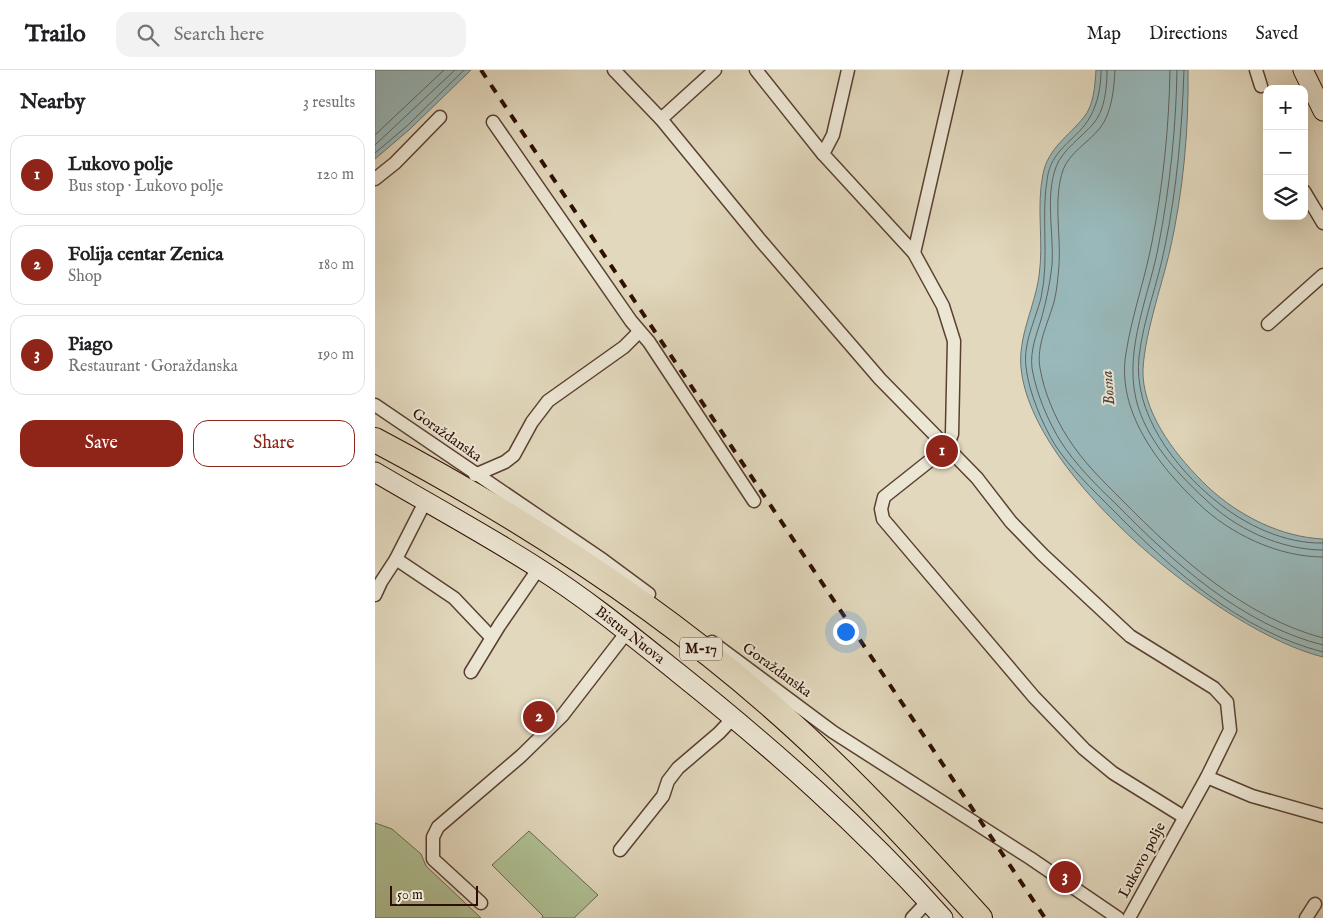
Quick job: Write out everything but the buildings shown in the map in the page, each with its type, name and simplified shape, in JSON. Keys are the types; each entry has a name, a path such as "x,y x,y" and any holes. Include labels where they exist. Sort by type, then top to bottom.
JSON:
{"highway":[{"name":"M-17","path":"375,440 461,488 585,563 729,670 820,752 917,849 980,918"}],"street":[{"name":"Lukovo polje","path":"614,70 661,119 749,227 880,379 977,478 1011,522 1076,587 1131,636 1213,688 1227,702 1230,730 1207,777 1129,918"},
{"path":"661,119 715,70"},
{"path":"756,70 823,154 913,253 943,306 954,340 952,434 947,447"},
{"path":"823,154 833,135 848,70"},
{"path":"913,253 956,70"},
{"path":"1256,70 1261,86"},
{"path":"1303,70 1323,111"},
{"path":"375,179 395,163 440,117"},
{"path":"493,122 639,332 649,342 754,501"},
{"path":"1308,198 1323,223"},
{"path":"1268,324 1323,275"},
{"path":"475,475 505,462 514,455 532,422 548,401 624,347 639,332"},
{"name":"Goraždanska","path":"375,406 603,560 833,732 1030,858 1118,918"},
{"name":"Lukovo polje","path":"947,447 884,497 881,509 883,519 1034,697 1084,749 1113,773 1184,816"},
{"name":"Bistua Nuova","path":"375,472 539,568 627,632 734,717 803,777 871,841 943,918"},
{"path":"375,595 425,502"},
{"path":"396,559 454,598 491,637"},
{"path":"471,672 491,637 539,568"},
{"path":"481,903 433,859 433,837 438,827 503,772 562,716 627,632"},
{"path":"620,850 663,796 668,781 677,768 713,739 734,717"},
{"path":"1207,777 1252,796 1323,816"},
{"path":"913,918 928,901"},
{"path":"1306,918 1315,904"}],"green space":[{"path":"375,823 392,829 421,854 426,866 481,918 375,918"},
{"path":"529,831 598,895 574,918 542,918 543,916 492,865"}],"water":[{"path":"375,70 471,70 410,129 375,159"},
{"name":"Bosna","path":"1096,70 1188,70 1186,138 1182,183 1175,228 1146,347 1143,376 1145,392 1150,407 1165,437 1197,476 1220,497 1247,516 1261,523 1292,534 1323,539 1323,657 1281,642 1235,616 1186,583 1138,544 1094,500 1058,455 1033,410 1021,368 1021,356 1024,333 1039,276 1041,250 1040,200 1043,174 1049,157 1078,124 1090,107"}],"railway":[{"path":"481,70 1045,918"}],"place":[{"name":"Lukovo polje","path":"942,451"},
{"name":"Folija centar Zenica","path":"539,717"},
{"name":"Piago","path":"1065,877"}]}
